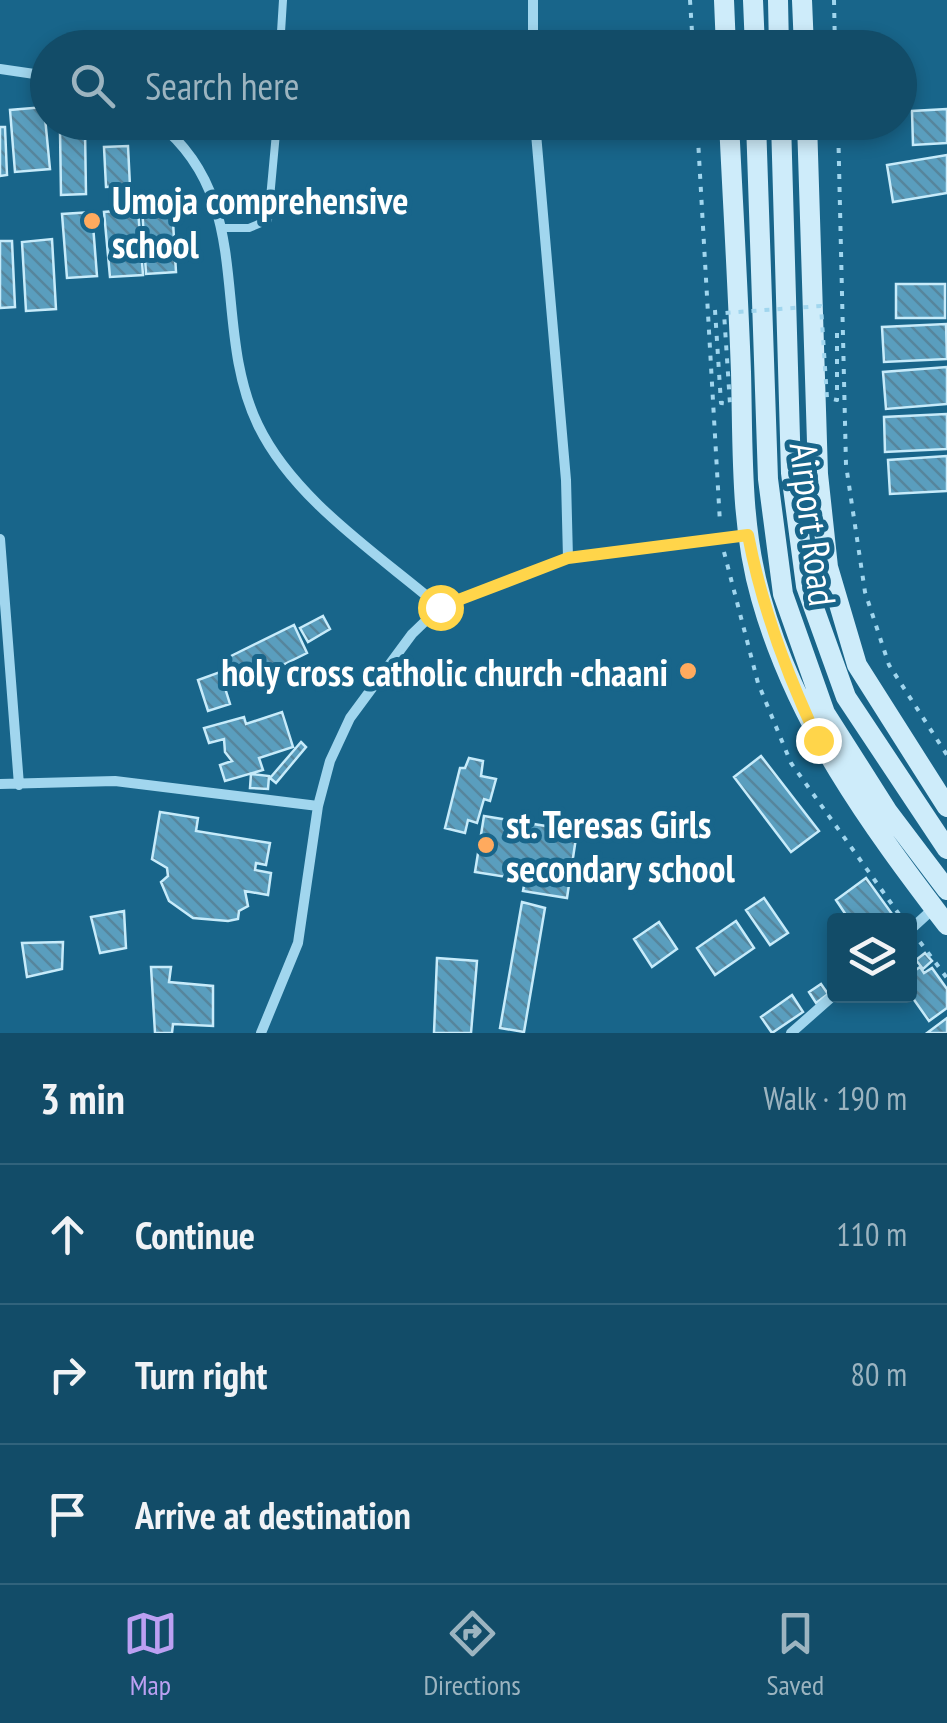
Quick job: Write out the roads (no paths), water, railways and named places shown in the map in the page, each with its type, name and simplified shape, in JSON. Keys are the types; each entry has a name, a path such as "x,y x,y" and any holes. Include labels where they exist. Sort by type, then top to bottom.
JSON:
{"main road":[{"path":"724,0 725,30"},
{"path":"753,0 754,30"},
{"path":"778,0 779,30"},
{"path":"802,0 803,30"},
{"path":"730,140 748,535 760,598 789,678 818,740 872,825 941,917"},
{"name":"Airport Road","path":"756,140 768,479 783,594 825,713 888,812 947,890"},
{"name":"Airport Road","path":"780,140 791,474 806,586 846,697 947,849"},
{"path":"808,140 818,474 828,566 857,665 947,807"}],"street":[{"path":"532,0 533,30"},
{"path":"0,69 30,73"},
{"path":"176,140 191,154 214,196 240,356 257,423 283,464 311,494 440,607"},
{"path":"536,140 566,480 568,558"},
{"path":"261,1033 298,943 318,806 330,761 350,718 384,665 440,607 568,558 748,535"},
{"path":"0,539 19,785"},
{"path":"0,784 115,781 318,806"},
{"path":"917,927 941,917"},
{"path":"791,1033 827,1001"}],"lane":[{"path":"281,30 283,0"},
{"path":"222,228 249,228 268,220 275,140"}],"place":[{"name":"Umoja comprehensive school","path":"92,221"},
{"name":"holy cross catholic church -chaani","path":"688,671"},
{"name":"st. Teresas Girls secondary school","path":"486,845"}]}
